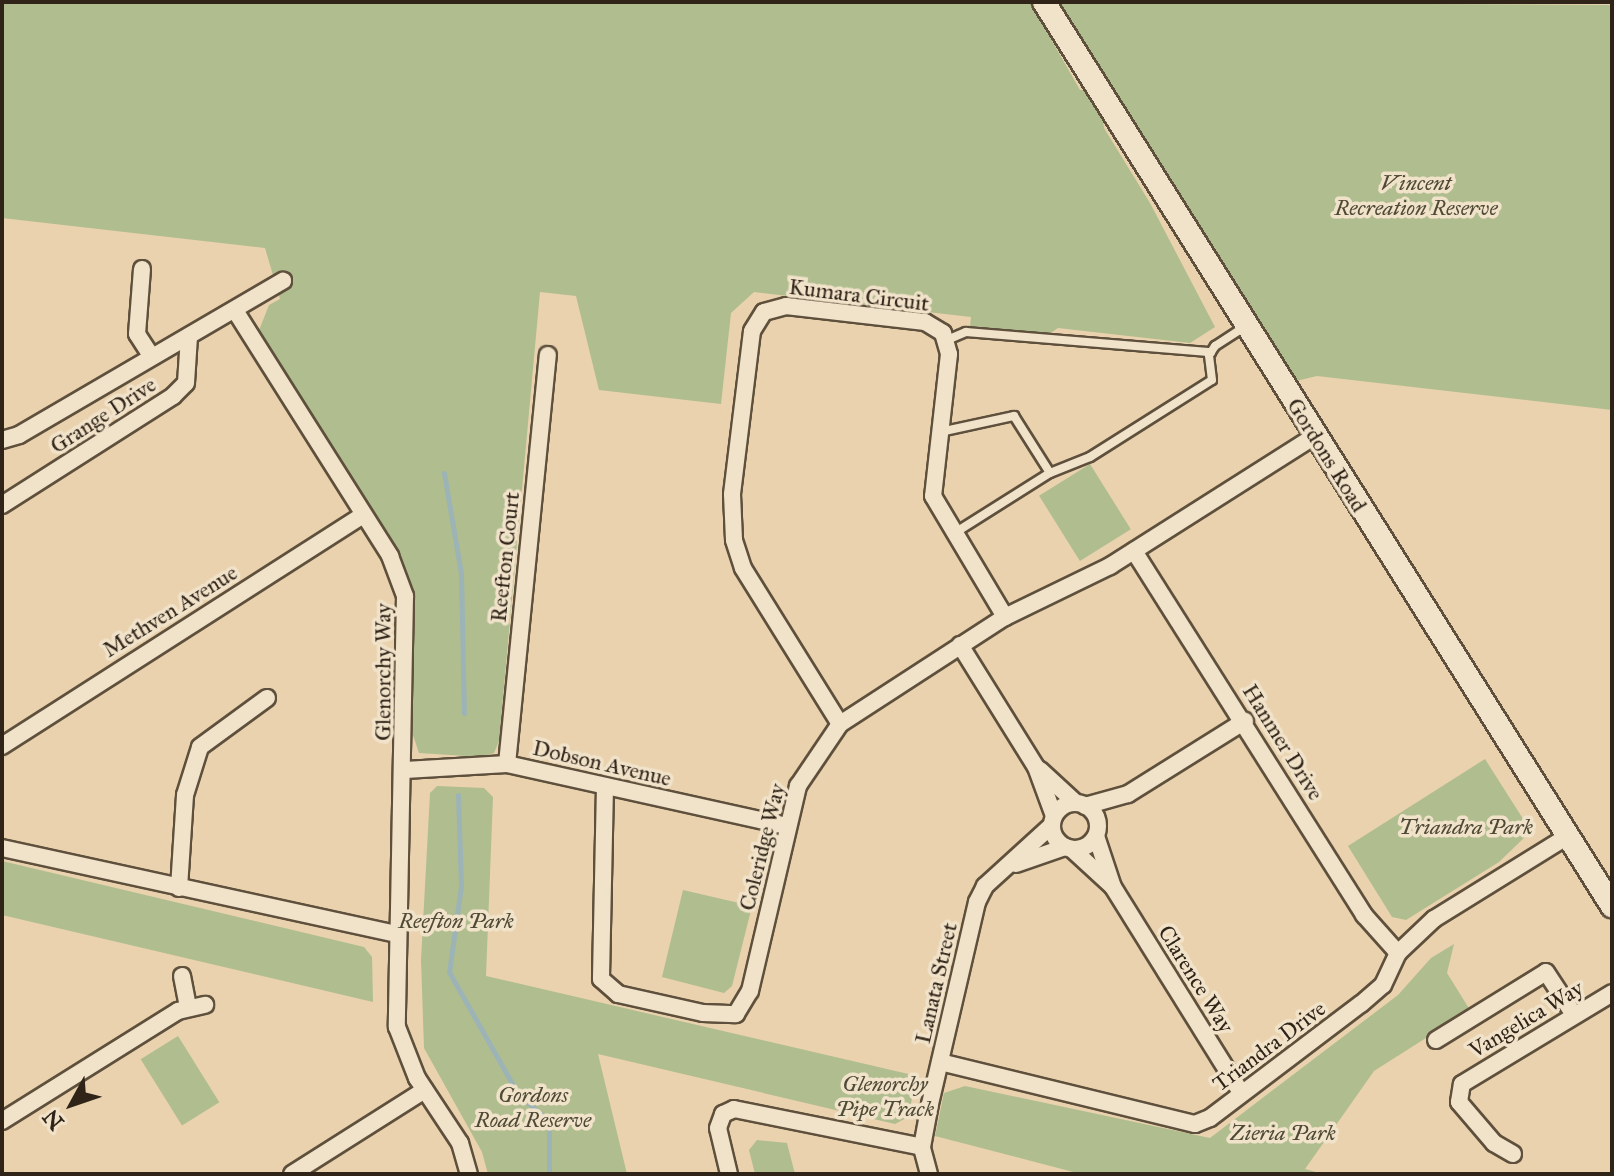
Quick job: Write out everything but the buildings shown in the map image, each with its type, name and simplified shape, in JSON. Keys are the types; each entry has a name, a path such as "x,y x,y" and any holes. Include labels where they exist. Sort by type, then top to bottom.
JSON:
{"street":[{"name":"Gordons Road","path":"1044,2 1612,906"},
{"path":"142,269 137,334 152,357"},
{"name":"Grange Drive","path":"2,440 19,435 236,312 283,281"},
{"name":"Kumara Circuit","path":"840,724 743,568 734,540 732,494 752,331 764,312 786,306 925,322 947,340 933,496 1005,617"},
{"name":"Glenorchy Way","path":"236,312 390,556 405,596 405,770 397,1027 425,1090 460,1143 469,1174"},
{"name":"Grange Drive","path":"2,505 173,396 186,383 189,336"},
{"name":"Reefton Court","path":"507,764 548,355"},
{"name":"Coleridge Way","path":"605,786 601,979 618,994 724,1016 745,1005 786,826 809,765 840,724 1005,617 1134,551 1315,436"},
{"name":"Methven Avenue","path":"2,746 363,515"},
{"name":"Hanmer Drive","path":"1134,551 1245,721 1364,915 1398,953"},
{"path":"960,645 1036,767 1053,821 1054,838 1069,848 1087,847 1128,794 1245,721"},
{"path":"179,888 185,795 200,747 267,698"},
{"name":"Dobson Avenue","path":"405,770 507,764 786,826"},
{"path":"1036,767 1095,815 1097,832"},
{"path":"1053,821 1063,806 1128,794"},
{"name":"Lanata Street","path":"929,1174 922,1147 977,902 985,886 1015,864 1053,821"},
{"name":"Clarence Way","path":"1097,832 1113,887 1241,1093"},
{"name":"Triandra Drive","path":"940,1062 1178,1124 1210,1118 1383,985 1398,953 1434,919 1568,836"},
{"path":"2,848 398,934"},
{"name":"Lanata Street","path":"1015,864 1069,848"},
{"name":"Clarence Way","path":"1069,848 1113,887"},
{"path":"1436,1040 1546,972 1574,1015"},
{"path":"182,976 188,1007"},
{"name":"Vangelica Way","path":"1513,1154 1478,1125 1457,1093 1462,1084 1612,993"},
{"path":"2,1121 188,1007 205,1005"},
{"path":"292,1174 425,1090"},
{"path":"729,1174 718,1128 723,1114 734,1109 922,1147"}],"lane":[{"path":"947,340 966,332 1211,352 1247,326"},
{"path":"953,534 1050,473 1090,457 1212,380 1211,352"},
{"path":"939,432 1014,416 1050,473"}],"green space":[{"path":"2,2 1030,2 1080,90 1087,90 1102,114 1104,128 1150,203 1215,327 1190,343 1058,328 1048,335 970,326 971,317 754,292 731,313 721,404 599,390 576,296 540,292 499,741 494,753 482,757 419,753 413,735 413,590 400,555 258,333 269,305 280,299 265,248 2,218"},
{"name":"Vincent Recreation Reserve","path":"1051,2 1612,5 1612,410 1317,376 1292,382 1285,361 1127,112 1119,107"},
{"path":"1090,464 1131,529 1080,561 1039,496"},
{"name":"Triandra Park","path":"1485,759 1525,822 1526,836 1499,862 1406,920 1392,917 1348,846"},
{"path":"437,786 484,788 493,797 486,976 917,1076 908,1117 895,1124 598,1054 627,1174 488,1174 482,1152 424,1048 421,960 430,793"},
{"path":"2,861 364,947 372,957 373,1002 2,915"},
{"path":"683,890 752,906 732,986 724,993 662,977"},
{"name":"Zieria Park","path":"1454,944 1447,973 1470,1010 1374,1071 1305,1169 1323,1174 1081,1174 935,1136 944,1093 965,1086 1210,1138 1398,995 1431,958"},
{"path":"178,1036 219,1102 182,1125 141,1059"},
{"path":"757,1140 787,1143 795,1174 755,1174 749,1150"}],"waterway":[{"path":"444,473 461,573 464,713"},
{"path":"458,795 461,886 449,972 518,1094 549,1121 549,1174"}],"park label":[{"name":"Reefton Park","path":"456,921"},
{"name":"Glenorchy Pipe Track","path":"885,1096"},
{"name":"Gordons Road Reserve","path":"533,1106"}]}
